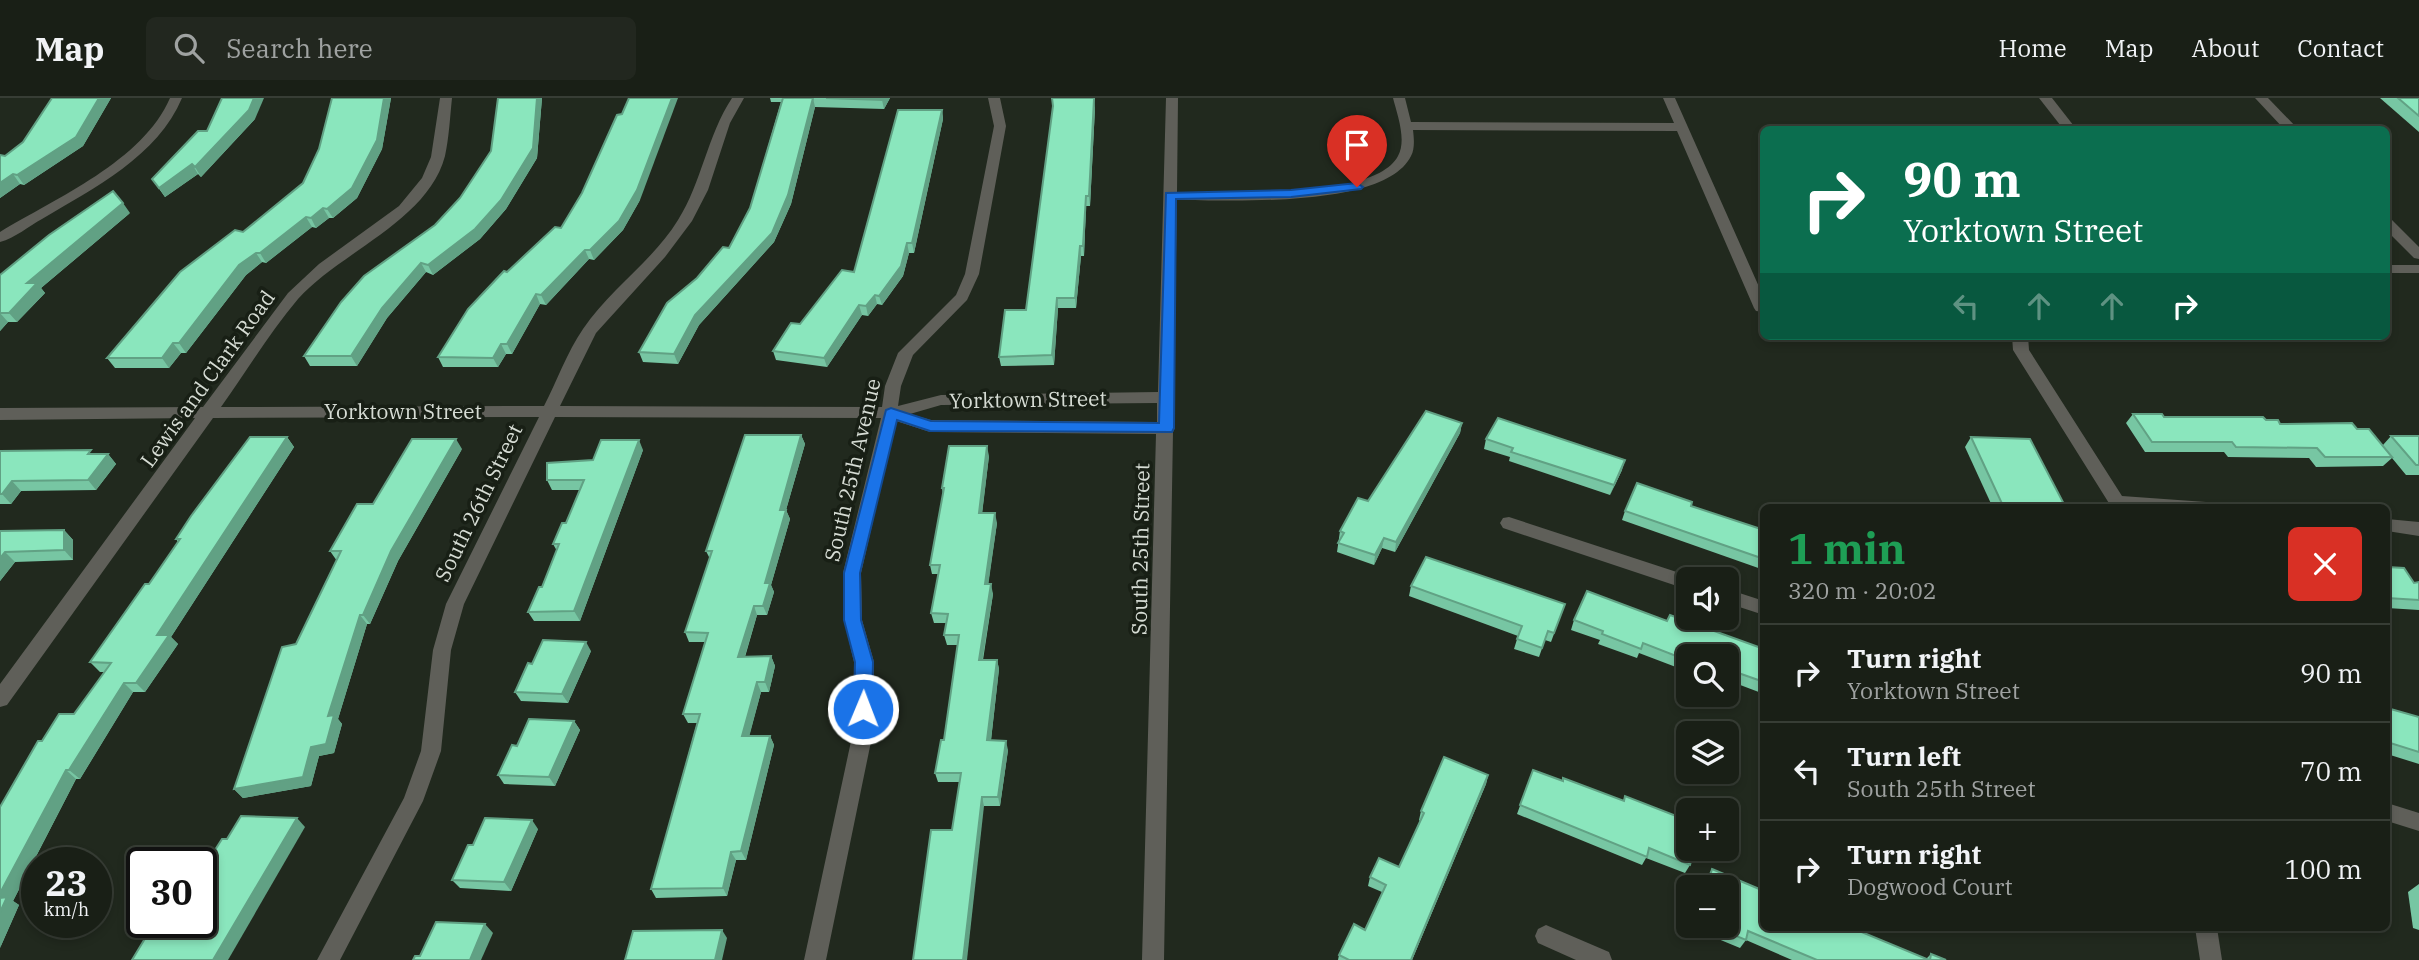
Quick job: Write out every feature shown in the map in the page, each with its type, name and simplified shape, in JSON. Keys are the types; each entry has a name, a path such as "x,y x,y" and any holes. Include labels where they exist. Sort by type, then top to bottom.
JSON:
{"street":[{"path":"0,238 110,171 155,136 174,109 176,98"},
{"name":"Lewis and Clark Road","path":"0,699 293,296 324,267 404,209 428,178 438,157 446,98"},
{"name":"South 26th Street","path":"328,960 413,801 431,751 442,650 455,604 589,331 621,293 670,244 696,202 726,113 738,98"},
{"name":"South 25th Avenue","path":"815,960 863,732 864,662 853,620 852,573 891,413 893,386 906,353 962,297 972,274 1000,126 997,103 993,98"},
{"name":"South 25th Street","path":"1153,960 1167,428 1172,98"},
{"path":"1170,195 1329,192 1381,180 1395,170 1405,157 1407,142 1399,98"},
{"path":"1669,98 1760,306"},
{"path":"2045,98 2068,126"},
{"path":"2261,98 2288,126"},
{"path":"1405,126 1681,127"},
{"path":"2390,226 2419,255"},
{"path":"2390,269 2419,269"},
{"path":"2020,340 2021,350 2118,504"},
{"name":"Yorktown Street","path":"0,414 548,411 891,413 941,400 1166,397"},
{"name":"Yorktown Street","path":"891,413 930,426 1167,428"},
{"path":"1509,523 1676,579"},
{"path":"2390,525 2419,529"},
{"path":"1739,600 1760,607"},
{"path":"2390,813 2419,822"},
{"path":"2206,931 2211,960"},
{"path":"1546,936 1601,960"}],"building":[{"path":"52,98 99,98 76,137 0,183 0,155 5,156 23,142"},
{"path":"222,98 254,98 249,110 195,167 192,164 159,188 152,179 198,131 207,131"},
{"path":"332,98 384,98 377,140 352,188 327,209 323,208 311,218 306,217 260,253 239,265 179,343 173,343 162,358 107,358 180,272 235,230 243,232 303,183 319,149"},
{"path":"498,98 537,98 533,148 501,200 475,229 428,265 421,263 382,308 351,356 304,356 341,302 364,276 435,225 460,198 491,151"},
{"path":"629,98 672,98 637,190 619,221 590,250 585,250 541,295 536,294 507,344 501,344 493,358 438,357 468,309 504,271 507,272 555,227 561,228 582,193 617,115 622,114"},
{"path":"783,98 813,98 788,195 772,233 695,315 674,354 639,352 667,303 697,278 723,247 729,248 750,208"},
{"path":"826,98 883,98 882,100"},
{"path":"1052,98 1094,98 1089,196 1086,196 1083,246 1080,246 1075,298 1057,298 1052,355 999,357 1005,310 1026,310"},
{"path":"2398,98 2419,98 2419,116"},
{"path":"898,110 942,110 912,243 907,243 901,266 879,296 875,295 866,306 859,305 824,358 773,351 791,323 800,324 842,270 854,272"},
{"path":"113,191 123,203 27,283 37,283 9,313 0,313 0,275 49,235"},
{"path":"1426,411 1462,423 1396,542 1384,538 1375,555 1338,543 1344,533 1340,531 1358,498 1368,501"},
{"path":"2133,414 2162,414 2164,417 2263,417 2266,420 2278,420 2280,424 2352,423 2357,429 2369,429 2392,457 2325,457 2317,448 2236,447 2232,442 2152,442"},
{"path":"1498,418 1625,460 1614,485 1511,452 1513,448 1486,439"},
{"path":"745,435 801,435 780,510 786,510 765,583 770,583 763,606 754,606 738,657 771,656 765,682 757,682 742,736 770,736 741,851 731,852 723,888 651,889 700,714 683,714 708,633 685,632 712,551 706,551"},
{"path":"2391,436 2419,436 2419,465 2416,465"},
{"path":"250,437 287,437 157,635 169,635 136,683 124,683 69,770 66,770 25,847 21,847 21,854 0,893 0,807 38,741 42,741 59,714 74,714 111,663 90,662 145,584 149,584 180,539 176,539"},
{"path":"1971,437 2030,439 2064,504 2002,504"},
{"path":"412,439 456,439 391,551 363,615 360,615 328,716 334,715 326,744 311,747 303,777 234,789 282,647 296,644 341,551 330,551 357,504 373,504"},
{"path":"601,440 639,440 574,611 528,612 539,587 542,587 559,544 553,544 562,523 566,523 584,480 547,480 547,463 593,460"},
{"path":"949,446 987,446 979,513 995,513 985,584 991,584 979,660 997,660 987,740 1006,741 998,797 982,797 963,960 913,960 931,830 952,830 961,773 935,773 941,740 944,740 959,635 944,635 948,614 931,613 940,565 930,565"},
{"path":"91,450 88,454 108,454 88,480 12,481 0,494 0,451"},
{"path":"1637,483 1692,502 1691,506 1760,529 1760,558 1625,511"},
{"path":"64,530 64,550 5,552 0,558 0,531"},
{"path":"1426,557 1565,604 1554,633 1548,631 1542,648 1517,639 1522,626 1411,586"},
{"path":"2390,567 2404,568 2414,583 2419,582 2419,600 2390,598"},
{"path":"1587,591 1667,621 1670,615 1676,617 1676,630 1711,630 1760,648 1760,681 1739,673 1739,644 1676,644 1676,656 1643,643 1641,649 1602,634 1603,631 1574,620"},
{"path":"543,640 586,642 562,694 515,692 528,663 532,664"},
{"path":"2390,709 2419,717 2419,752 2390,743"},
{"path":"529,719 574,721 549,777 498,775 512,745 517,746"},
{"path":"1444,757 1488,775 1411,960 1349,960 1339,955 1354,924 1365,930 1386,885 1370,877 1379,858 1399,867 1424,813 1421,811"},
{"path":"1533,770 1563,781 1563,778 1624,801 1625,796 1676,816 1676,859 1649,848 1647,857 1520,805"},
{"path":"241,816 297,818 213,960 132,960 145,938 217,938 217,847 222,839 227,839"},
{"path":"485,818 532,820 504,882 452,880 468,845 473,845"},
{"path":"1712,869 1726,875 1710,875"},
{"path":"1739,880 1760,889 1760,931 1859,931 1929,960 1817,960 1748,931 1746,940 1739,937"},
{"path":"7,897 0,912 0,898"},
{"path":"436,922 485,924 470,960 413,960 415,956 420,956"},
{"path":"722,930 715,960 625,960 633,931"},
{"path":"1931,954 1946,960 1930,960"}],"route":[{"path":"863,709 864,662 853,620 852,573 891,413 930,426 1167,428 1170,195 1291,194 1357,187"}]}
